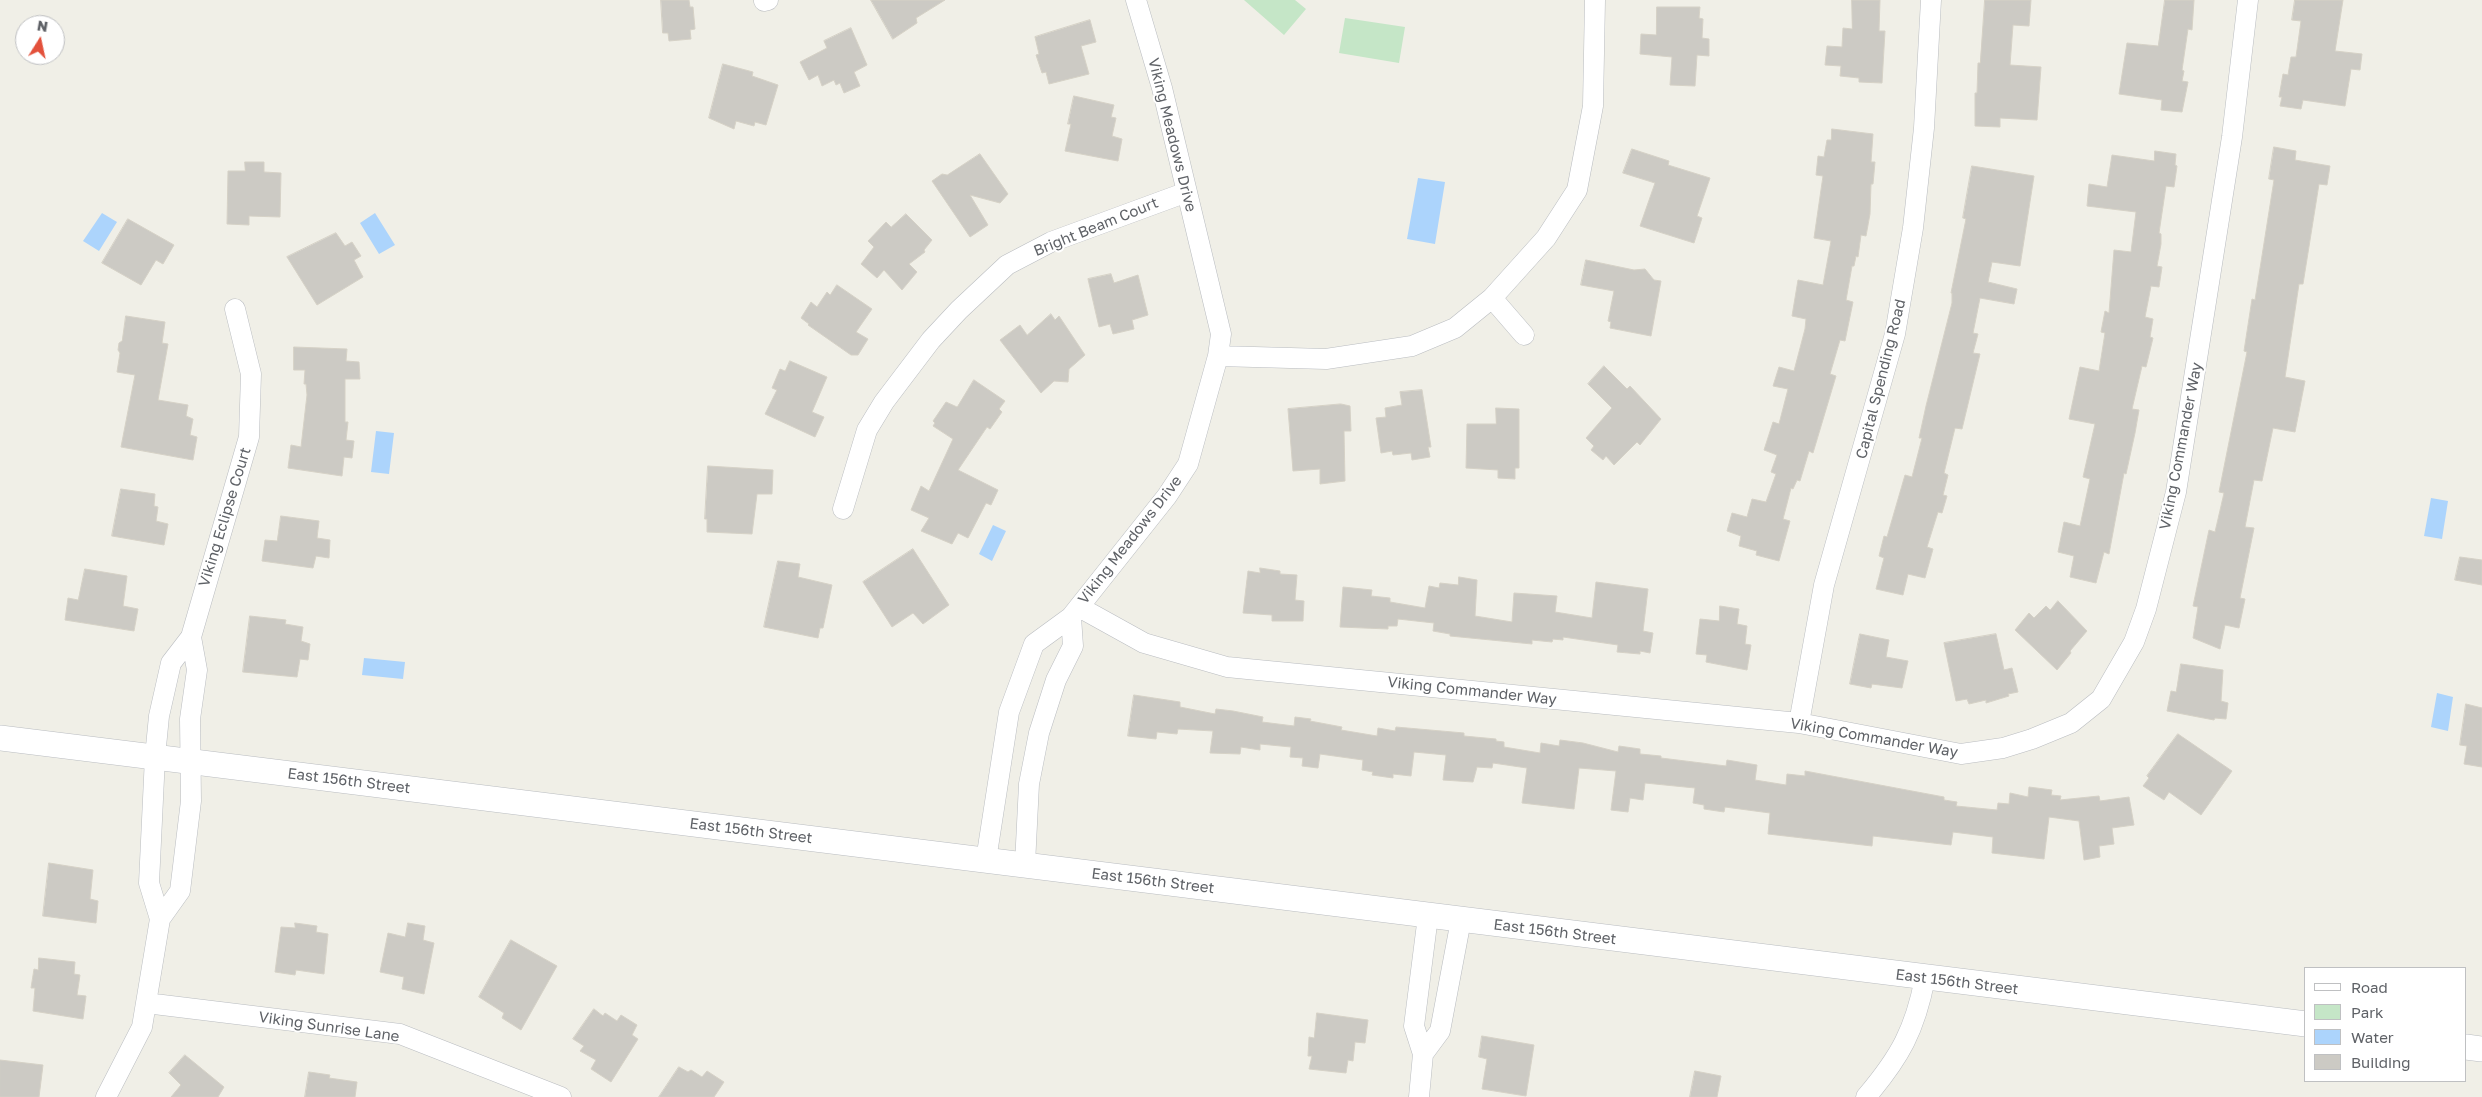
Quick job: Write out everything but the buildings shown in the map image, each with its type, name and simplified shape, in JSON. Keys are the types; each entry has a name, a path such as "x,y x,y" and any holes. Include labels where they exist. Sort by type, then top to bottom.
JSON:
{"street":[{"name":"Viking Meadows Drive","path":"986,860 1010,712 1034,644 1075,612 1167,496 1188,464 1218,356 1221,334 1162,88 1136,0"},
{"path":"1218,356 1326,359 1412,346 1454,328 1492,298 1546,238 1577,190 1593,106 1595,0"},
{"name":"Capital Spending Road","path":"1799,723 1824,585 1895,334 1913,228 1924,128 1931,0"},
{"name":"Viking Commander Way","path":"1075,612 1144,643 1227,667 1799,723 1961,754 2003,748 2032,740 2071,723 2101,699 2134,642 2176,492 2232,137 2248,0"},
{"name":"Bright Beam Court","path":"843,509 867,430 884,402 919,355 959,310 1007,265 1051,242 1187,192"},
{"path":"1492,298 1524,335"},
{"name":"Viking Eclipse Court","path":"160,919 149,883 154,757 159,716 171,663 191,636 249,436 252,374 235,309"},
{"path":"1025,864 1029,784 1042,724 1056,680 1073,646 1075,612"},
{"name":"Viking Eclipse Court","path":"160,919 180,891 192,800 190,719 197,670 191,636"},
{"name":"East 156th Street","path":"0,738 2304,1024"},
{"path":"1419,1097 1423,1054 1414,1026 1428,916"},
{"path":"106,1097 142,1027 160,919"},
{"path":"1423,1054 1440,1031 1461,920"},
{"path":"1866,1097 1900,1052 1911,1030 1919,1010 1924,978"},
{"name":"Viking Sunrise Lane","path":"146,1004 400,1034 561,1097"},
{"path":"2467,1047 2482,1049"}],"green space":[{"path":"1244,0 1295,0 1306,9 1284,35"},
{"path":"1345,18 1405,27 1399,63 1339,53"}],"water":[{"path":"1418,178 1445,182 1435,244 1407,239"},
{"path":"102,213 117,222 99,251 83,241"},
{"path":"375,213 395,245 379,254 360,223"},
{"path":"376,431 394,433 389,474 371,472"},
{"path":"2431,498 2448,501 2442,539 2424,536"},
{"path":"993,525 1006,531 992,561 979,554"},
{"path":"364,658 405,662 403,679 362,675"},
{"path":"2437,693 2453,697 2448,731 2431,727"}]}
